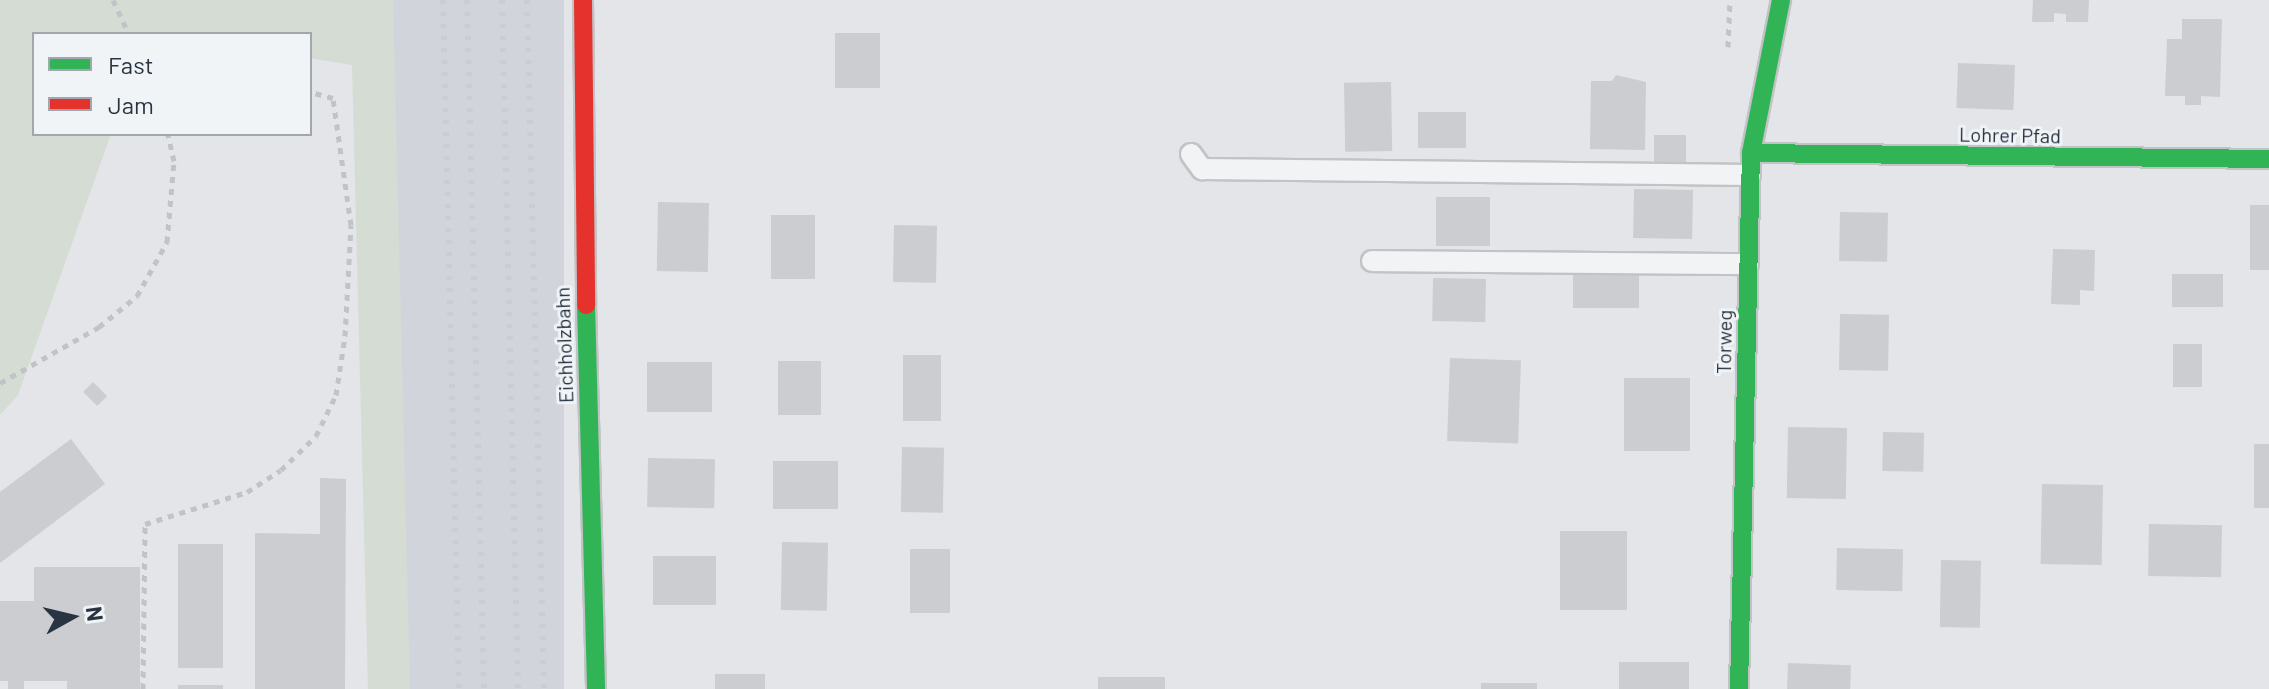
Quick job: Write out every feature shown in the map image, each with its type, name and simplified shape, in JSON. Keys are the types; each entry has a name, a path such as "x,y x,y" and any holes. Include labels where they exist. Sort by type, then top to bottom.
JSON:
{"street":[{"name":"Eichholzbahn","path":"583,0 580,70 596,689"},
{"name":"Torweg","path":"1739,689 1751,153 1781,0"},
{"name":"Lohrer Pfad","path":"1751,153 2269,159"}],"lane":[{"path":"1191,154 1202,169 1750,175"},
{"path":"1372,261 1748,264"}],"path":[{"path":"113,0 128,32"},
{"path":"143,689 145,524 247,492 281,470 316,436 336,395 345,336 351,225 333,98 312,93"},
{"path":"0,383 99,327 137,296 167,242 174,161 168,136"}],"shaded area":[{"path":"0,0 393,0 410,689 368,689 352,65 312,58 312,32 32,32 32,136 110,136 18,395 0,415"},
{"path":"393,0 564,0 564,689 393,689"}],"building":[{"path":"2033,0 2089,0 2088,22 2066,22 2066,14 2054,13 2054,22 2032,22"},
{"path":"2182,19 2222,19 2220,97 2201,96 2201,105 2185,105 2185,96 2165,96 2167,39 2182,39"},
{"path":"835,33 880,33 880,88 835,88"},
{"path":"1958,63 2015,65 2013,110 1956,108"},
{"path":"1616,75 1646,82 1645,150 1590,149 1591,81 1612,81"},
{"path":"1391,82 1392,151 1345,152 1344,83"},
{"path":"1418,112 1466,112 1466,148 1418,148"},
{"path":"1654,135 1686,135 1686,167 1654,167"},
{"path":"1634,189 1693,190 1692,239 1633,238"},
{"path":"1436,197 1490,197 1490,246 1436,246"},
{"path":"658,202 709,203 708,272 657,271"},
{"path":"2250,205 2269,205 2269,270 2250,270"},
{"path":"1840,212 1888,213 1887,262 1839,261"},
{"path":"771,215 815,215 815,279 771,279"},
{"path":"894,225 937,226 936,283 893,282"},
{"path":"2053,249 2095,250 2094,291 2080,290 2080,305 2051,304"},
{"path":"1573,265 1639,265 1639,308 1573,308"},
{"path":"2172,274 2223,274 2223,307 2172,307"},
{"path":"1433,278 1486,279 1485,322 1432,321"},
{"path":"1840,314 1889,315 1888,371 1839,370"},
{"path":"2173,344 2202,344 2202,387 2173,387"},
{"path":"903,355 941,355 941,421 903,421"},
{"path":"1450,358 1521,360 1518,443 1447,441"},
{"path":"778,361 821,361 821,415 778,415"},
{"path":"647,362 712,362 712,412 647,412"},
{"path":"1624,378 1690,378 1690,451 1624,451"},
{"path":"93,382 107,396 97,406 83,392"},
{"path":"1788,427 1847,428 1846,499 1787,498"},
{"path":"1883,432 1924,433 1923,472 1882,471"},
{"path":"71,439 105,484 0,563 0,492"},
{"path":"2254,444 2269,444 2269,508 2254,508"},
{"path":"902,447 944,448 943,513 901,512"},
{"path":"648,458 715,459 714,508 647,507"},
{"path":"773,461 838,461 838,509 773,509"},
{"path":"320,478 346,479 345,689 255,689 255,533 320,534"},
{"path":"2042,484 2103,485 2102,565 2041,564"},
{"path":"2149,524 2222,525 2221,577 2148,576"},
{"path":"1560,531 1627,531 1627,610 1560,610"},
{"path":"782,542 828,543 827,611 781,610"},
{"path":"178,544 223,544 223,668 178,668"},
{"path":"1837,548 1903,549 1902,591 1836,590"},
{"path":"910,549 950,549 950,613 910,613"},
{"path":"653,556 716,556 716,605 653,605"},
{"path":"1941,560 1981,561 1980,628 1940,627"},
{"path":"34,567 140,567 140,689 67,689 67,681 24,681 24,689 8,689 8,681 0,681 0,601 34,601"},
{"path":"1619,662 1689,662 1689,689 1619,689"},
{"path":"1788,663 1851,665 1850,689 1787,689"},
{"path":"715,674 765,674 765,689 715,689"},
{"path":"1098,677 1165,677 1165,689 1098,689"},
{"path":"1481,683 1537,683 1537,689 1481,689"},
{"path":"178,685 223,685 223,689 178,689"}],"railway":[{"path":"443,0 459,689"},
{"path":"467,0 484,689"},
{"path":"502,0 518,689"},
{"path":"527,0 544,689"}],"traffic: fast":[{"path":"1739,689 1751,153 1781,0"},
{"path":"1751,153 2269,159"},
{"path":"586,305 596,689"}],"traffic: jam":[{"path":"583,0 586,305"}]}
